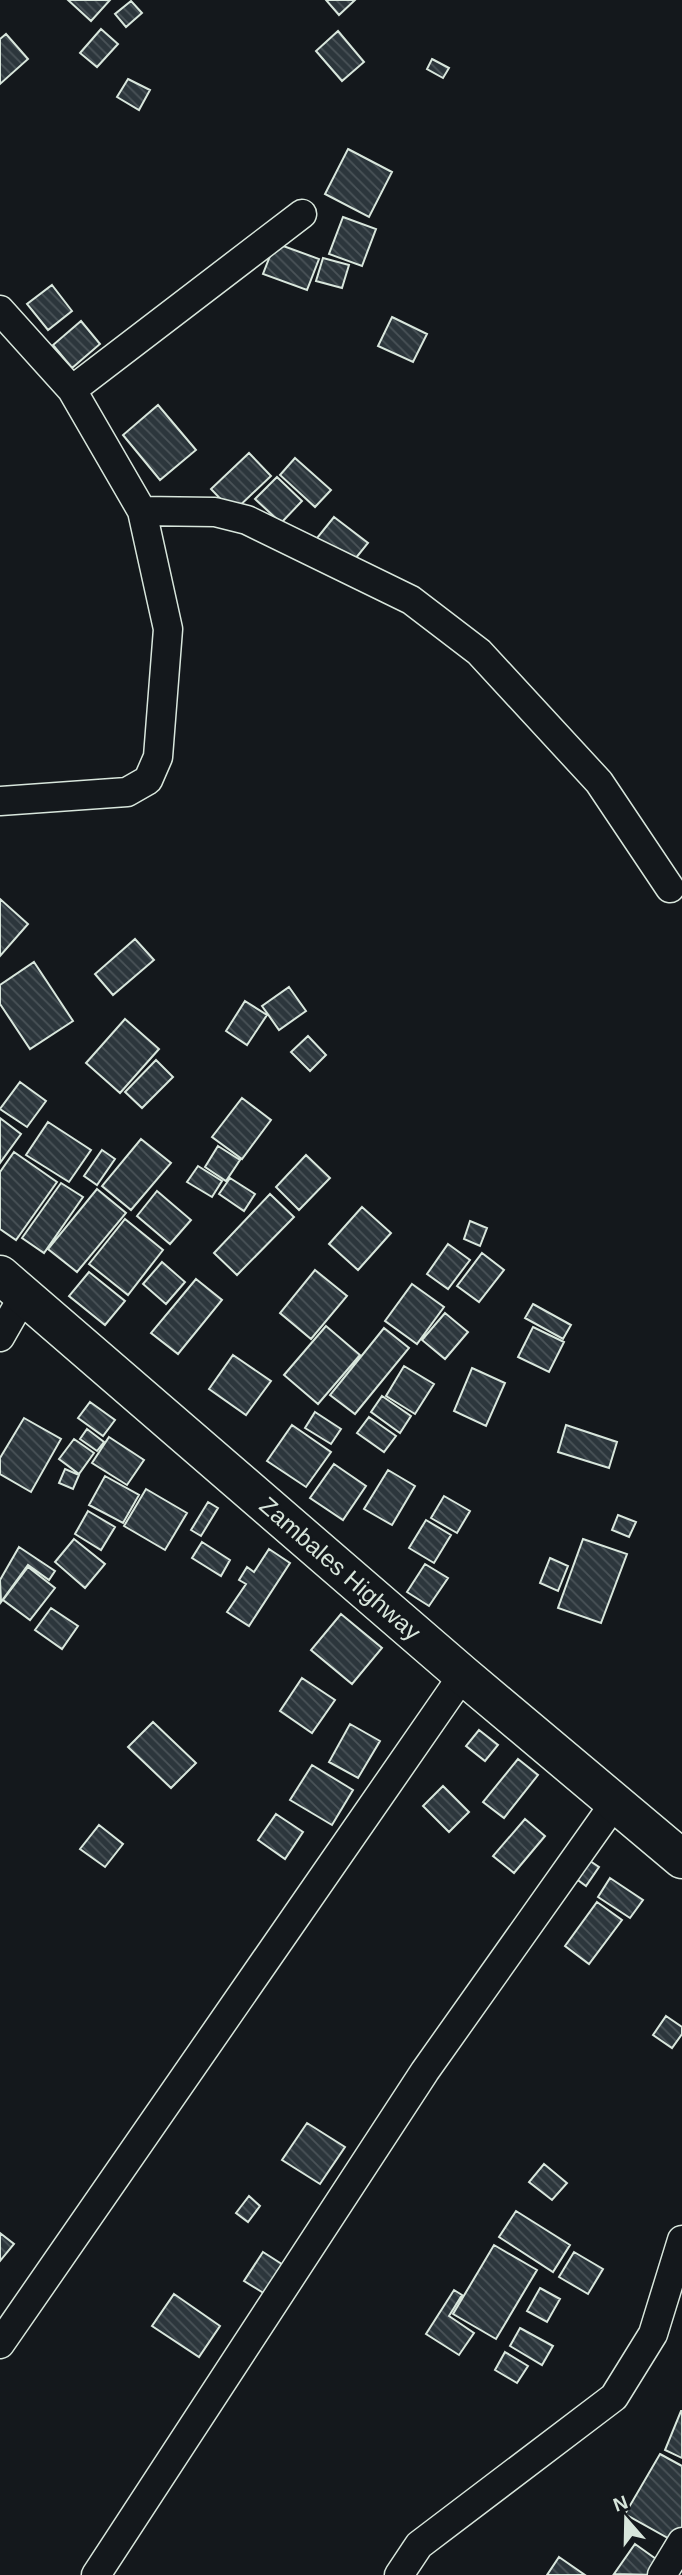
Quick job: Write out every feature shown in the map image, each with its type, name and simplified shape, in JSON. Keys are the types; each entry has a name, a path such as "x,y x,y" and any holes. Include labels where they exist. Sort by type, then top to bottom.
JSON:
{"main road":[{"name":"Zambales Highway","path":"12,1285 463,1675 682,1859"}],"street":[{"path":"72,390 302,214"},
{"path":"0,310 72,390 142,511 168,629 158,757 148,780 127,792 0,801"},
{"path":"142,511 215,512 247,520 411,600 479,652 599,782 670,888"},
{"path":"0,1337 12,1285"},
{"path":"0,2344 463,1675"},
{"path":"96,2575 425,2071 614,1804"},
{"path":"399,2575 419,2545 614,2397 653,2334 682,2239"},
{"path":"662,2575 682,2542"}],"building":[{"path":"68,0 110,0 91,21"},
{"path":"326,0 355,0 339,15"},
{"path":"131,1 142,13 126,27 115,14"},
{"path":"101,29 118,44 97,67 80,53"},
{"path":"338,31 364,62 342,81 316,51"},
{"path":"6,34 28,59 0,84 0,39"},
{"path":"432,59 449,68 443,78 427,69"},
{"path":"128,79 150,90 139,110 117,97"},
{"path":"348,149 392,172 369,217 325,194"},
{"path":"343,217 376,229 362,266 329,254"},
{"path":"275,243 319,259 307,290 263,274"},
{"path":"323,258 349,265 342,288 316,281"},
{"path":"52,285 72,311 48,330 27,304"},
{"path":"392,317 427,334 413,362 378,346"},
{"path":"81,321 100,344 72,368 53,345"},
{"path":"158,405 196,450 160,480 123,435"},
{"path":"249,453 271,476 233,512 211,489"},
{"path":"295,458 331,490 315,507 280,475"},
{"path":"277,477 302,501 281,523 255,499"},
{"path":"334,517 368,543 351,564 317,538"},
{"path":"0,899 28,924 0,956"},
{"path":"135,939 154,960 113,995 95,974"},
{"path":"34,962 73,1021 30,1049 0,1004 0,985"},
{"path":"289,987 306,1011 279,1030 262,1006"},
{"path":"245,1001 267,1015 247,1045 226,1031"},
{"path":"125,1019 159,1049 120,1093 86,1063"},
{"path":"308,1036 326,1055 310,1071 291,1052"},
{"path":"156,1060 173,1077 142,1108 125,1092"},
{"path":"20,1082 46,1101 27,1127 0,1109"},
{"path":"242,1098 271,1120 242,1159 212,1137"},
{"path":"0,1118 21,1134 0,1163"},
{"path":"48,1122 91,1150 69,1182 26,1155"},
{"path":"141,1139 171,1163 131,1210 102,1186"},
{"path":"218,1146 240,1160 226,1181 205,1167"},
{"path":"102,1150 115,1159 97,1185 84,1176"},
{"path":"14,1152 57,1182 16,1240 0,1229 0,1172"},
{"path":"306,1155 330,1178 299,1210 276,1187"},
{"path":"198,1166 222,1181 212,1197 187,1182"},
{"path":"230,1178 255,1194 244,1211 219,1194"},
{"path":"61,1183 83,1197 44,1253 22,1238"},
{"path":"97,1189 126,1213 77,1272 48,1249"},
{"path":"157,1191 191,1220 170,1244 137,1216"},
{"path":"270,1194 294,1217 237,1275 214,1253"},
{"path":"362,1207 391,1233 358,1270 329,1244"},
{"path":"125,1219 163,1250 128,1295 89,1264"},
{"path":"470,1221 487,1228 480,1246 464,1239"},
{"path":"448,1244 470,1260 448,1289 427,1274"},
{"path":"482,1253 504,1270 479,1302 457,1286"},
{"path":"162,1262 185,1282 166,1304 143,1284"},
{"path":"315,1270 347,1296 311,1339 280,1313"},
{"path":"89,1272 125,1301 105,1325 69,1296"},
{"path":"196,1279 222,1300 178,1354 151,1333"},
{"path":"412,1284 444,1307 417,1344 385,1321"},
{"path":"533,1304 571,1325 563,1339 525,1318"},
{"path":"445,1313 468,1332 445,1359 422,1340"},
{"path":"326,1326 360,1355 318,1404 284,1375"},
{"path":"533,1327 564,1342 549,1372 518,1357"},
{"path":"384,1328 409,1348 355,1414 330,1395"},
{"path":"233,1355 271,1381 246,1415 209,1389"},
{"path":"404,1366 434,1384 415,1414 386,1396"},
{"path":"472,1368 505,1383 486,1426 454,1411"},
{"path":"382,1396 411,1416 400,1433 371,1412"},
{"path":"90,1402 115,1420 103,1436 78,1418"},
{"path":"315,1412 341,1429 331,1444 305,1428"},
{"path":"369,1417 396,1436 384,1452 357,1433"},
{"path":"24,1418 61,1439 31,1492 0,1474 0,1458"},
{"path":"292,1425 331,1452 306,1487 267,1461"},
{"path":"566,1425 617,1442 609,1468 558,1452"},
{"path":"87,1429 104,1442 97,1451 80,1439"},
{"path":"109,1437 144,1460 127,1485 92,1463"},
{"path":"74,1439 94,1453 79,1474 59,1459"},
{"path":"334,1464 366,1486 343,1520 310,1498"},
{"path":"65,1469 79,1475 73,1489 59,1483"},
{"path":"388,1470 415,1486 392,1525 364,1509"},
{"path":"105,1476 139,1495 123,1523 89,1505"},
{"path":"146,1489 187,1513 165,1550 124,1526"},
{"path":"444,1496 470,1511 457,1533 431,1518"},
{"path":"208,1502 218,1508 201,1536 191,1530"},
{"path":"88,1511 115,1527 101,1550 75,1534"},
{"path":"618,1515 636,1522 629,1537 612,1530"},
{"path":"426,1520 451,1535 434,1563 409,1548"},
{"path":"74,1539 105,1564 85,1588 55,1562"},
{"path":"583,1539 627,1554 601,1623 558,1608"},
{"path":"202,1542 230,1560 221,1576 192,1558"},
{"path":"19,1547 55,1571 49,1580 28,1565 1,1602 0,1580"},
{"path":"269,1549 290,1563 249,1626 227,1612 246,1584 239,1580 247,1567 254,1572"},
{"path":"550,1558 568,1566 558,1591 540,1583"},
{"path":"425,1564 448,1578 429,1606 407,1592"},
{"path":"28,1567 55,1588 30,1620 3,1600"},
{"path":"51,1608 78,1626 62,1649 35,1630"},
{"path":"341,1614 382,1648 352,1684 311,1650"},
{"path":"302,1678 335,1700 312,1733 280,1711"},
{"path":"153,1722 196,1763 171,1788 128,1747"},
{"path":"350,1724 380,1741 358,1778 329,1762"},
{"path":"479,1730 498,1745 485,1761 466,1746"},
{"path":"518,1759 538,1775 504,1818 483,1802"},
{"path":"312,1765 353,1790 332,1825 290,1800"},
{"path":"443,1786 469,1812 449,1832 423,1806"},
{"path":"276,1814 303,1832 285,1859 258,1840"},
{"path":"525,1819 545,1836 514,1873 493,1856"},
{"path":"99,1825 123,1844 105,1867 80,1849"},
{"path":"584,1857 599,1867 586,1886 571,1875"},
{"path":"610,1878 643,1900 630,1918 598,1897"},
{"path":"597,1902 622,1920 589,1964 565,1946"},
{"path":"666,2016 682,2027 682,2034 672,2048 653,2035"},
{"path":"307,2123 345,2147 320,2184 282,2160"},
{"path":"544,2164 567,2183 552,2200 529,2182"},
{"path":"249,2196 260,2206 248,2222 236,2213"},
{"path":"516,2211 570,2245 553,2272 499,2237"},
{"path":"0,2233 14,2244 0,2261"},
{"path":"494,2245 537,2270 496,2339 453,2314"},
{"path":"263,2252 288,2268 270,2297 244,2281"},
{"path":"574,2252 603,2269 588,2294 559,2277"},
{"path":"540,2288 560,2299 547,2322 527,2311"},
{"path":"454,2290 462,2295 449,2316 474,2333 459,2355 426,2334"},
{"path":"174,2294 220,2326 199,2357 152,2326"},
{"path":"520,2328 553,2346 542,2365 510,2346"},
{"path":"505,2352 528,2366 517,2383 495,2370"},
{"path":"682,2411 682,2458 665,2450"},
{"path":"660,2454 682,2466 682,2529 675,2542 625,2514"},
{"path":"635,2544 663,2564 655,2575 614,2574"},
{"path":"559,2557 585,2575 547,2575"}]}
